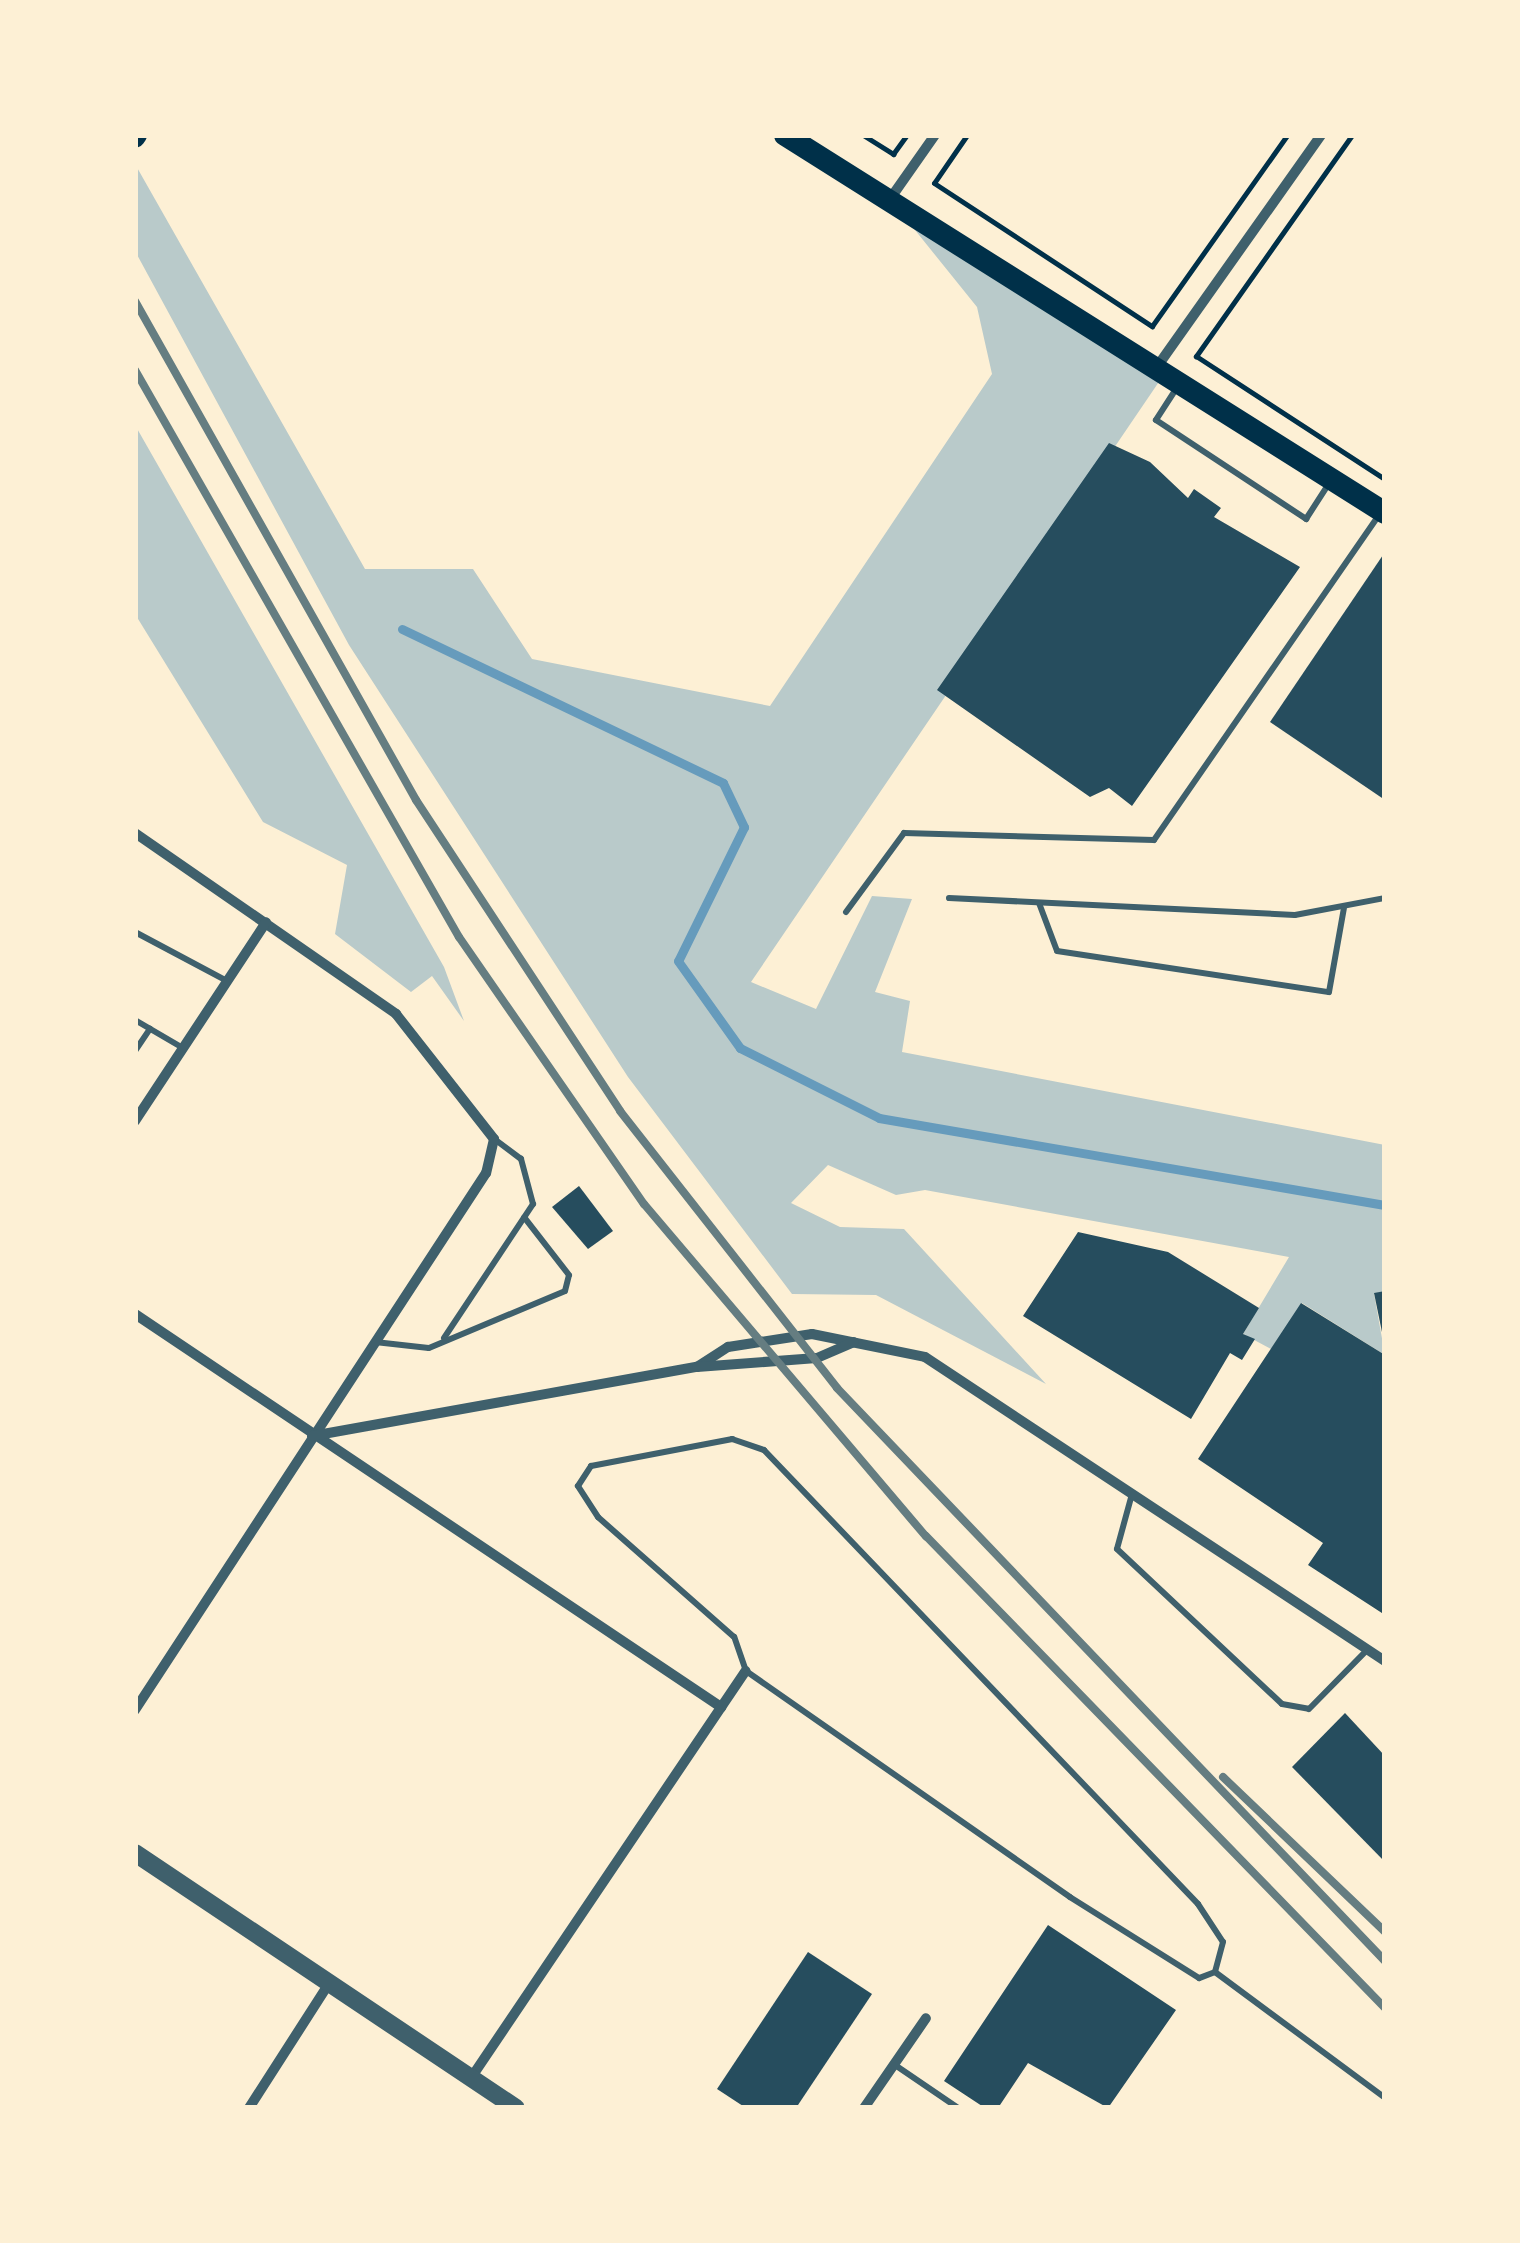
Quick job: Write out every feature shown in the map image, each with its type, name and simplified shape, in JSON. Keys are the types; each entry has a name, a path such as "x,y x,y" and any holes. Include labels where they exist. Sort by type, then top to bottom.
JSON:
{"main road":[{"path":"785,135 1159,364 1383,512"}],"street":[{"path":"890,199 935,135"},
{"path":"1159,364 1321,135"},
{"path":"135,833 396,1014 494,1139 486,1173 135,1710"},
{"path":"135,1121 266,922"},
{"path":"135,1314 311,1436 721,1708"},
{"path":"697,1367 728,1348 812,1334 925,1357 1385,1661"},
{"path":"311,1436 697,1367 817,1358 855,1341"},
{"path":"471,2078 746,1671"},
{"path":"135,1853 516,2108"},
{"path":"249,2108 328,1984"},
{"path":"864,2108 926,2018"}],"lane":[{"path":"1182,380 1156,420 1306,519 1333,478"},
{"path":"846,912 904,832 1154,840 1383,512"},
{"path":"950,898 1295,915 1385,898"},
{"path":"1039,903 1057,951 1330,992 1344,908"},
{"path":"135,932 227,981"},
{"path":"135,1020 183,1048"},
{"path":"135,1050 150,1029"},
{"path":"444,1339 524,1217 532,1180 494,1139"},
{"path":"374,1342 416,1350 568,1288 570,1274 524,1217"},
{"path":"732,1439 764,1450 1198,1904 1222,1942 1215,1972 1199,1978 1070,1897 746,1671 734,1637 598,1517 578,1486 580,1472 689,1442 732,1439"},
{"path":"1132,1493 1118,1549 1282,1704 1309,1708 1368,1650"},
{"path":"1215,1972 1385,2098"},
{"path":"894,2064 958,2108"}],"path":[{"path":"863,135 893,154 906,135"},
{"path":"968,135 934,183 1152,326 1287,135"},
{"path":"1352,135 1196,356 1385,480"}],"shaded area":[{"path":"135,164 365,569 473,569 532,659 770,706 992,374 977,307 890,199 1167,370 751,982 816,1009 872,896 912,899 875,992 910,1001 902,1052 1385,1145 1385,1291 1374,1294 1385,1355 1302,1303 1271,1349 1243,1334 1289,1257 925,1190 896,1195 828,1165 791,1203 840,1227 904,1229 1046,1384 876,1295 792,1294 628,1077 349,645 135,251"},
{"path":"135,425 444,967 464,1021 432,976 411,992 335,934 347,865 263,822 135,614"}],"building":[{"path":"1109,443 1150,462 1188,498 1194,489 1221,508 1214,517 1300,567 1132,806 1109,788 1090,797 937,690"},
{"path":"1385,552 1385,800 1270,722"},
{"path":"579,1186 613,1231 588,1249 552,1207"},
{"path":"1078,1232 1168,1252 1259,1308 1243,1334 1255,1339 1242,1360 1230,1353 1191,1419 1023,1316"},
{"path":"1385,1291 1385,1337 1383,1337 1374,1293"},
{"path":"1301,1303 1385,1355 1385,1615 1308,1565 1323,1543 1198,1459"},
{"path":"1345,1713 1385,1756 1385,1862 1292,1767"},
{"path":"1048,1925 1176,2010 1108,2108 1028,2063 998,2108 985,2108 944,2081"},
{"path":"808,1952 872,1994 796,2108 746,2108 717,2089"}],"waterway":[{"path":"402,629 723,783 744,827 678,961 740,1048 879,1118 1385,1205"}],"railway":[{"path":"135,301 416,800 620,1111 837,1388 1385,1961"},
{"path":"135,370 459,937 644,1204 926,1536 1385,2008"},
{"path":"1223,1777 1385,1932"}]}
